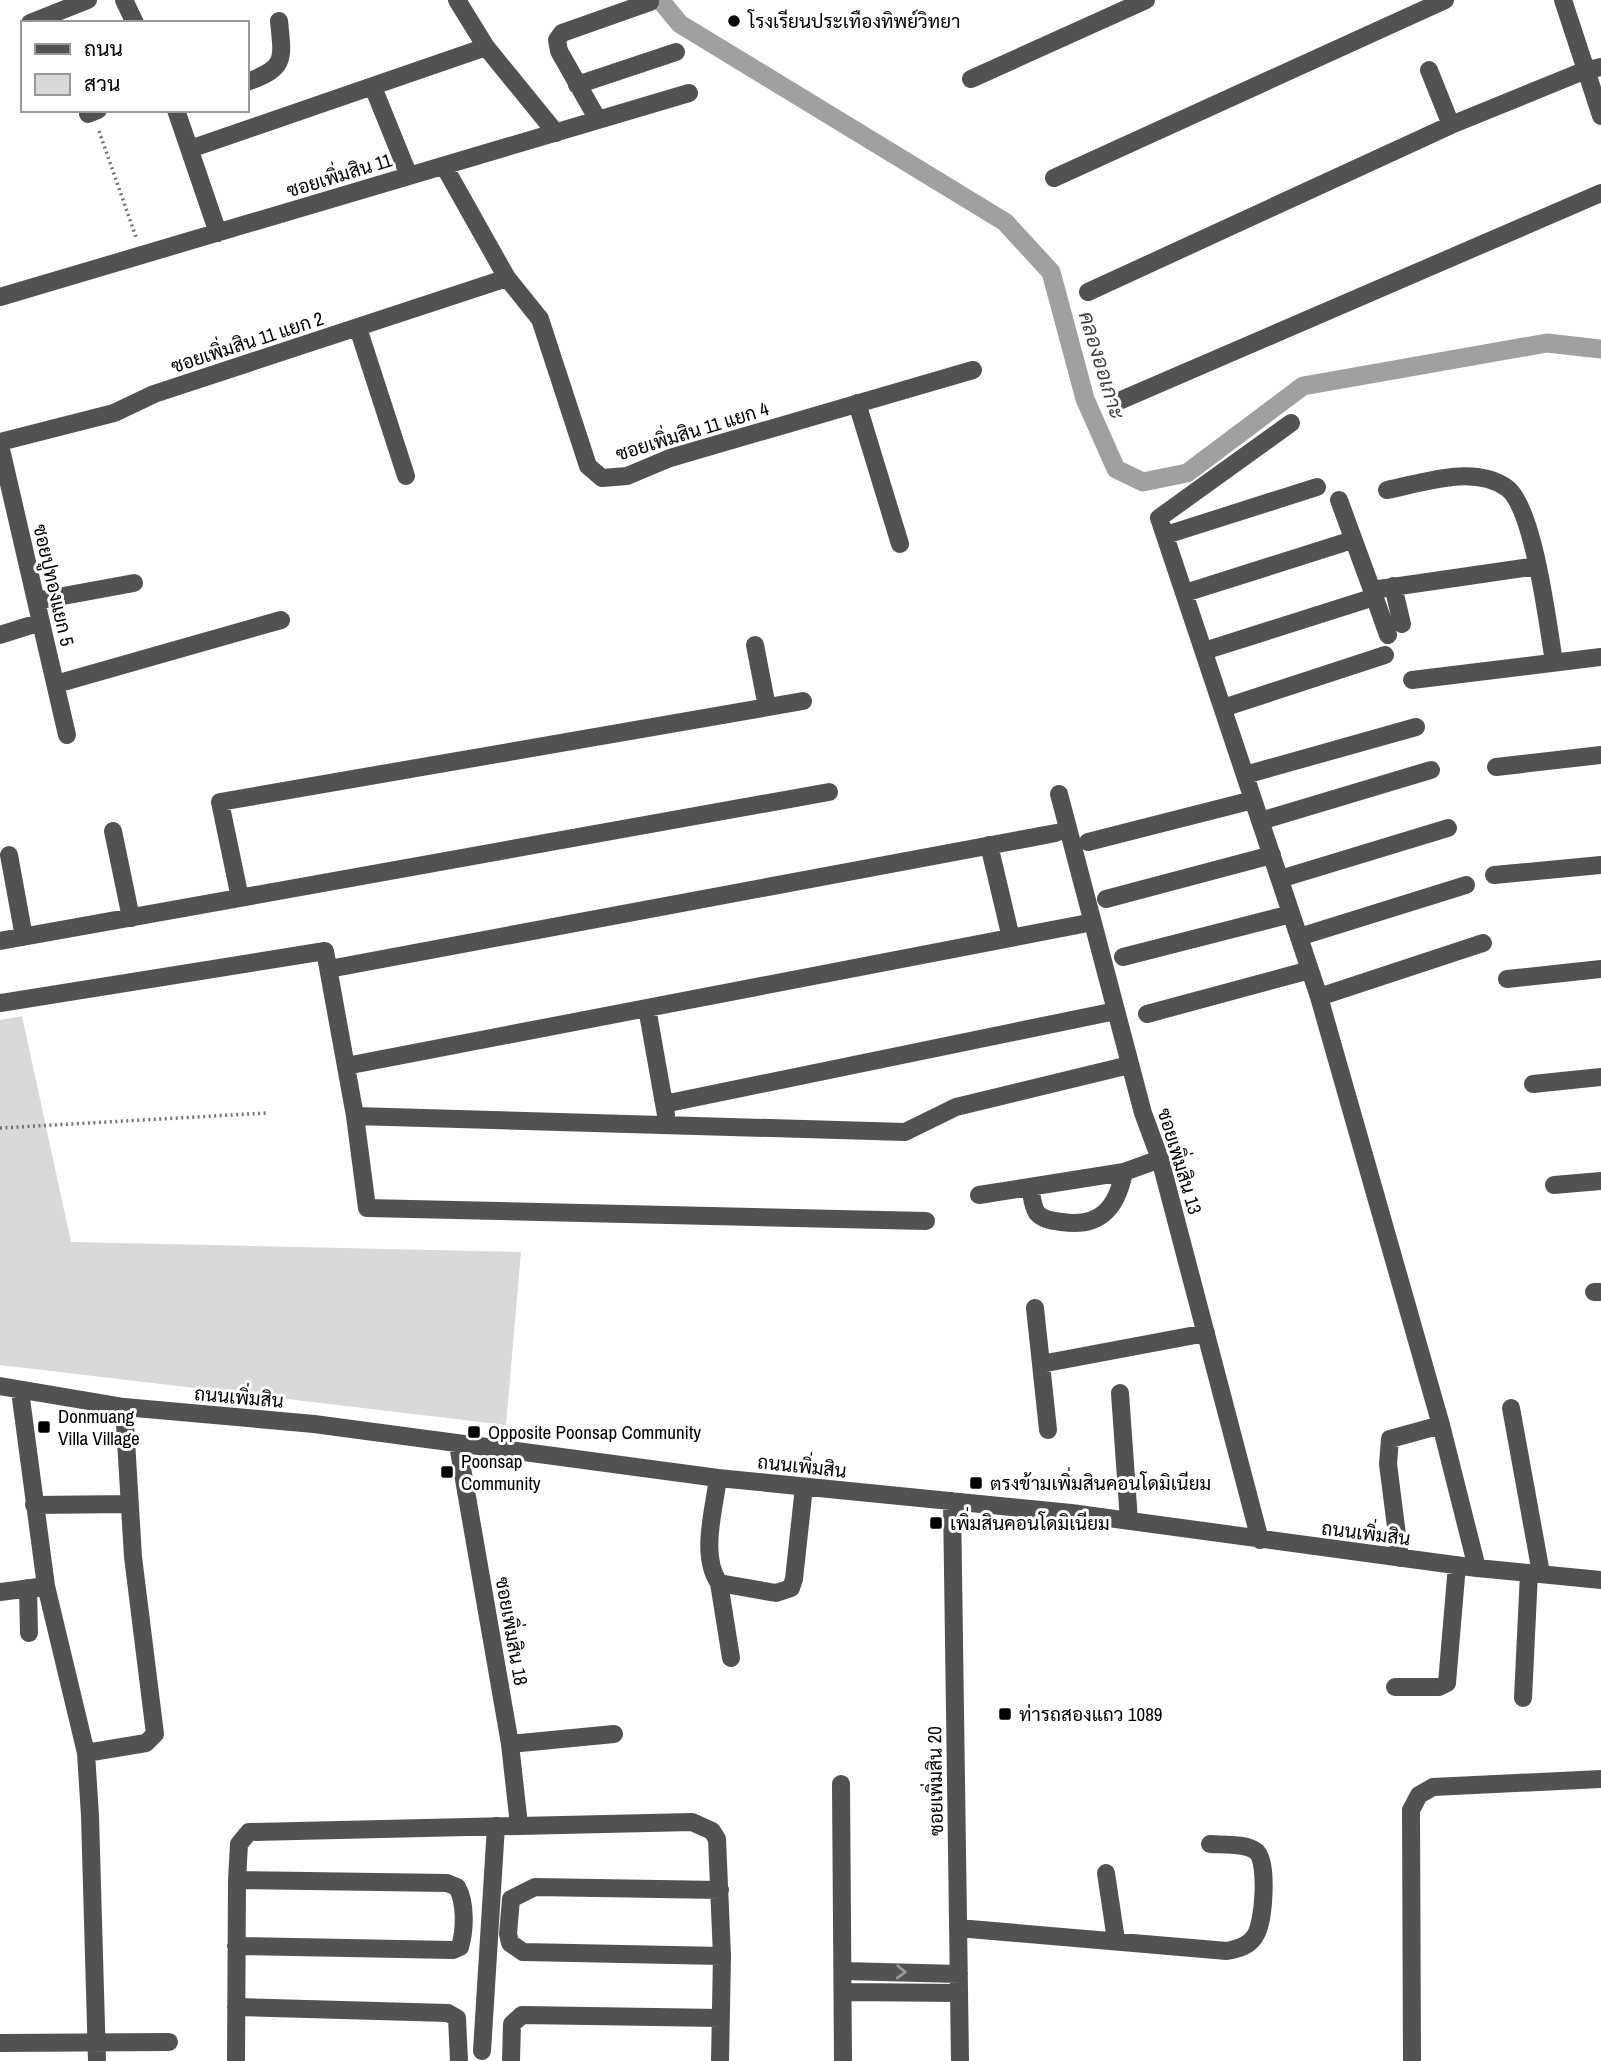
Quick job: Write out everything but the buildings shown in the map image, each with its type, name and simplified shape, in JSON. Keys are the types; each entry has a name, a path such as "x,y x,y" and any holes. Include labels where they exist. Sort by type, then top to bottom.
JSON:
{"street":[{"path":"35,21 88,0"},
{"path":"124,0 134,21"},
{"path":"457,0 485,47 556,133"},
{"path":"971,79 1146,0"},
{"path":"1054,177 1445,0"},
{"path":"1563,0 1594,69 1601,116"},
{"path":"598,120 559,51 557,40 562,33 650,2"},
{"path":"248,82 271,74 279,66 282,53 279,21"},
{"path":"190,149 485,47"},
{"path":"577,85 676,52"},
{"path":"1088,292 1451,125 1594,69"},
{"path":"1429,70 1451,125"},
{"path":"373,87 409,176"},
{"name":"ซอยเพิ่มสิน 11","path":"0,297 689,93"},
{"path":"177,112 218,233"},
{"name":"ซอยเพิ่มสิน 11 แยก 4","path":"444,166 507,278 540,319 588,466 602,478 627,476 670,458 973,370"},
{"path":"1119,401 1601,193"},
{"name":"ซอยเพิ่มสิน 11 แยก 2","path":"0,443 114,413 154,394 507,278"},
{"path":"358,328 406,476"},
{"path":"857,403 900,544"},
{"path":"1291,423 1159,519 1319,997 1441,1425 1477,1568"},
{"name":"ซอยปูทองแยก 5","path":"0,443 67,735"},
{"path":"1387,490 1451,477 1483,480 1507,487 1521,505 1537,566 1554,662"},
{"path":"1166,535 1317,487"},
{"path":"1339,500 1369,595 1395,630 1393,586"},
{"path":"1185,593 1343,543"},
{"path":"1204,651 1393,586 1537,566"},
{"path":"36,601 134,583"},
{"path":"55,684 281,620"},
{"path":"0,635 41,622"},
{"path":"755,645 768,707"},
{"path":"1223,708 1385,655"},
{"path":"1412,680 1601,657"},
{"path":"240,898 220,802 803,701"},
{"path":"1245,775 1416,727"},
{"path":"1496,768 1601,755"},
{"path":"1260,821 1431,771"},
{"path":"0,941 829,792"},
{"name":"ซอยเพิ่มสิน 13","path":"1059,794 1143,1113 1160,1159 1260,1540"},
{"path":"1088,842 1254,800"},
{"path":"1280,879 1448,828"},
{"path":"113,831 131,918"},
{"path":"328,969 1056,833"},
{"path":"989,845 1011,938"},
{"path":"9,855 24,937"},
{"path":"1106,899 1272,855"},
{"path":"1494,875 1601,865"},
{"path":"1299,937 1466,885"},
{"path":"1123,957 1291,914"},
{"path":"346,1066 1083,924"},
{"path":"1319,997 1483,943"},
{"path":"0,1003 325,951 355,1115 367,1208 926,1221"},
{"path":"1147,1014 1310,970"},
{"path":"1507,979 1601,970"},
{"path":"648,1008 668,1125"},
{"path":"664,1104 1106,1013"},
{"path":"355,1115 905,1132 956,1107 1121,1067"},
{"path":"1533,1084 1601,1077"},
{"path":"979,1195 1124,1172 1160,1159"},
{"path":"1030,1187 1035,1210 1041,1217 1073,1224 1096,1220 1110,1210 1120,1196 1124,1172"},
{"path":"1554,1185 1601,1181"},
{"path":"1035,1308 1048,1430"},
{"path":"1041,1364 1206,1333"},
{"name":"ถนนเพิ่มสิน","path":"0,1386 124,1407 314,1424 718,1478 1129,1521 1477,1568 1601,1580"},
{"path":"20,1391 46,1586 86,1753 97,2052"},
{"path":"1121,1393 1129,1521"},
{"path":"86,1753 146,1743 155,1734 128,1504 124,1407"},
{"path":"1511,1408 1535,1573 1523,1698"},
{"path":"1399,1558 1388,1464 1390,1439 1441,1425"},
{"name":"ซอยเพิ่มสิน 18","path":"458,1445 510,1744 519,1825"},
{"path":"718,1478 709,1558 711,1572 719,1583 731,1658"},
{"path":"719,1583 776,1593 791,1588 804,1488"},
{"name":"ซอยเพิ่มสิน 20","path":"953,1501 960,2061"},
{"path":"34,1506 128,1504"},
{"path":"1395,1688 1439,1688 1447,1683 1457,1565"},
{"path":"0,1592 46,1586"},
{"path":"27,1588 29,1633"},
{"path":"510,1744 614,1734"},
{"path":"1412,2061 1411,1810 1419,1795 1433,1787 1601,1779"},
{"path":"841,1784 843,2061"},
{"path":"236,2061 239,1844 249,1832 519,1825 702,1824 717,1839 722,1956 720,2061"},
{"path":"482,2051 496,1826"},
{"path":"958,1928 1227,1951 1240,1949 1254,1939 1263,1913 1262,1861 1256,1851 1245,1847 1210,1844"},
{"path":"1106,1873 1115,1940"},
{"path":"236,1946 453,1950 460,1947 463,1939 462,1895 457,1888 447,1883 237,1880"},
{"path":"462,1895 511,1899 535,1887 720,1890"},
{"path":"511,1899 508,1934 510,1943 523,1952 722,1956"},
{"path":"843,1971 959,1974"},
{"path":"844,1992 959,1993"},
{"path":"236,2007 448,2013 457,2018 459,2061"},
{"path":"511,2061 512,2024 522,2015 721,2018"},
{"path":"0,2043 97,2052 169,2042"}],"path":[{"path":"99,131 142,255"},
{"path":"0,1128 267,1112"}],"green space":[{"path":"22,1016 71,1242 521,1252 506,1425 0,1365 0,1020"}],"waterway":[{"name":"คลองออเกาะ","path":"660,0 680,24 1005,222 1051,272 1085,399 1116,469 1143,482 1187,473 1303,386 1547,343 1601,349"}],"place":[{"name":"โรงเรียนประเทืองทิพย์วิทยา","path":"734,21"},
{"name":"Donmuang Villa Village","path":"44,1427"},
{"name":"Opposite Poonsap Community","path":"474,1432"},
{"name":"Poonsap Community","path":"447,1472"},
{"name":"ตรงข้ามเพิ่มสินคอนโดมิเนียม","path":"976,1483"},
{"name":"เพิ่มสินคอนโดมิเนียม","path":"936,1523"},
{"name":"ท่ารถสองแถว 1089","path":"1005,1714"}]}
